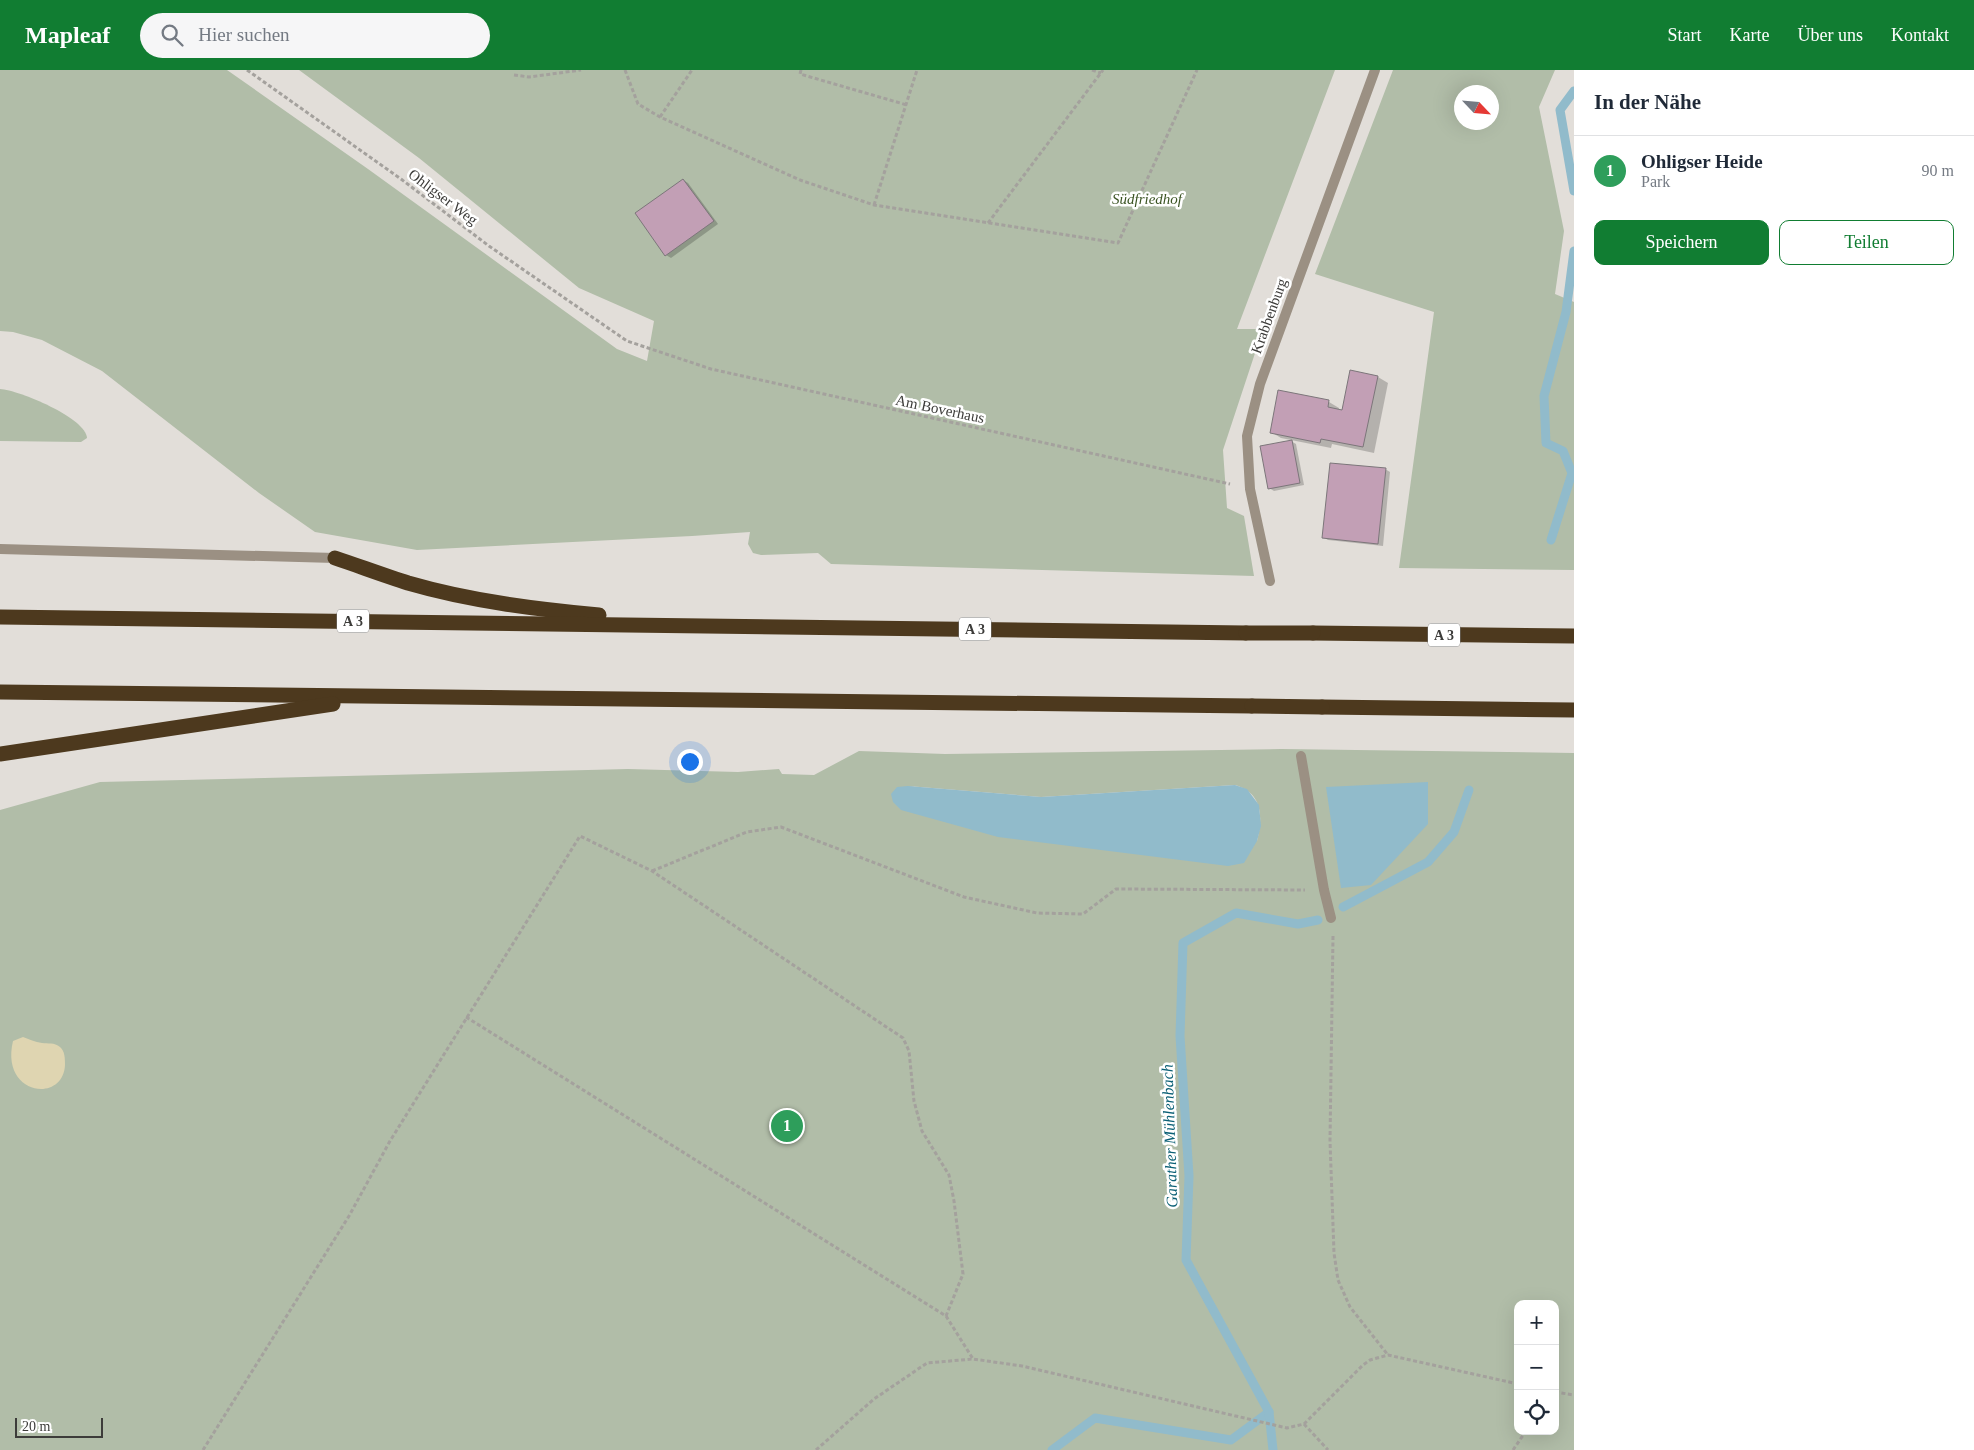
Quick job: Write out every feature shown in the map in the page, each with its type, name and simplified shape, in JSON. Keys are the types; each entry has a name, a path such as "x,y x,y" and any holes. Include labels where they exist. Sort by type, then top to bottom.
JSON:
{"highway":[{"path":"336,558 407,582 464,596 534,609 705,625"},
{"name":"A 3","path":"0,617 1574,636"},
{"path":"0,692 1574,710"},
{"path":"0,754 376,697"}],"lane":[{"name":"Krabbenburg","path":"1270,581 1250,489 1247,436 1260,384 1376,70"},
{"path":"0,549 336,558"},
{"path":"1301,756 1324,890 1331,918"}],"path":[{"name":"Ohligser Weg","path":"247,70 401,179 489,246 626,341"},
{"path":"514,75 529,77 582,70"},
{"path":"625,70 638,104 660,117 800,180 874,204 1118,243 1196,70"},
{"path":"660,117 692,70"},
{"path":"801,70 800,74 907,105"},
{"path":"874,204 917,70"},
{"path":"1092,70 1102,71"},
{"path":"988,223 1102,71"},
{"name":"Am Boverhaus","path":"626,341 711,369 1250,489"},
{"path":"652,871 747,832 781,827 964,897 1037,913 1083,914 1116,889 1324,890"},
{"path":"203,1450 349,1216 390,1141 580,836 652,871 903,1038 909,1051 914,1101 922,1131 949,1175 954,1201 964,1274 946,1316"},
{"path":"1331,918 1333,943 1330,1141 1334,1253 1338,1280 1350,1307 1388,1355"},
{"path":"466,1018 946,1316 973,1359"},
{"path":"816,1450 874,1398 926,1363 973,1359 1022,1366 1122,1391 1287,1428 1304,1424 1363,1365 1370,1360 1388,1355 1514,1383"},
{"path":"1559,1393 1574,1395"},
{"path":"1304,1424 1328,1450"},
{"path":"1514,1450 1523,1435"}],"green space":[{"name":"Südfriedhof","path":"0,70 227,70 368,169 617,349 647,361 654,321 579,288 419,158 299,70 1335,70 1237,329 1263,329 1223,450 1227,508 1244,516 1254,576 831,564 818,553 761,555 753,553 748,544 750,532 417,550 315,532 259,493 102,371 42,340 13,332 0,331"},
{"path":"1393,70 1555,70 1539,107 1564,231 1555,294 1574,302 1574,570 1399,568 1434,312 1315,274"},
{"path":"0,389 21,394 50,406 76,422 84,430 87,438 81,442 0,441"},
{"path":"1281,749 1574,753 1574,1450 0,1450 0,810 100,782 628,769 738,772 779,769 782,774 814,775 859,751 945,754","holes":["1235,785 1251,794 1259,807 1260,823 1257,841 908,786 1041,797"]}],"sand":[{"path":"23,1037 39,1043 56,1044 62,1049 65,1065 62,1077 54,1085 44,1089 33,1088 23,1083 15,1073 11,1059 13,1041"}],"water":[{"path":"1428,782 1428,824 1371,885 1341,888 1326,787"},
{"path":"1235,785 1247,789 1259,805 1261,826 1257,841 1244,863 1228,866 998,837 901,810 893,802 891,794 897,787 908,786 1041,797"}],"building":[{"path":"683,179 714,221 665,256 635,213"},
{"path":"1350,370 1378,376 1363,447 1321,439 1320,443 1270,433 1278,390 1329,400 1328,407 1342,410"},
{"path":"1292,440 1300,483 1268,489 1260,446"},
{"path":"1330,463 1386,468 1378,544 1322,538"}],"waterway":[{"name":"Garather Mühlenbach","path":"1574,91 1560,110 1574,191"},
{"name":"Garather Mühlenbach","path":"1551,540 1572,473 1563,451 1546,443 1544,396 1566,312 1574,251"},
{"name":"Garather Mühlenbach","path":"1343,907 1428,862 1454,832 1469,790"},
{"name":"Garather Mühlenbach","path":"1273,1450 1269,1412 1186,1260 1189,1176 1180,1036 1183,943 1236,913 1298,924 1318,920"},
{"path":"1052,1450 1095,1418 1231,1440 1269,1412"}],"place":[{"name":"Ohligser Heide","path":"787,1126"}]}
